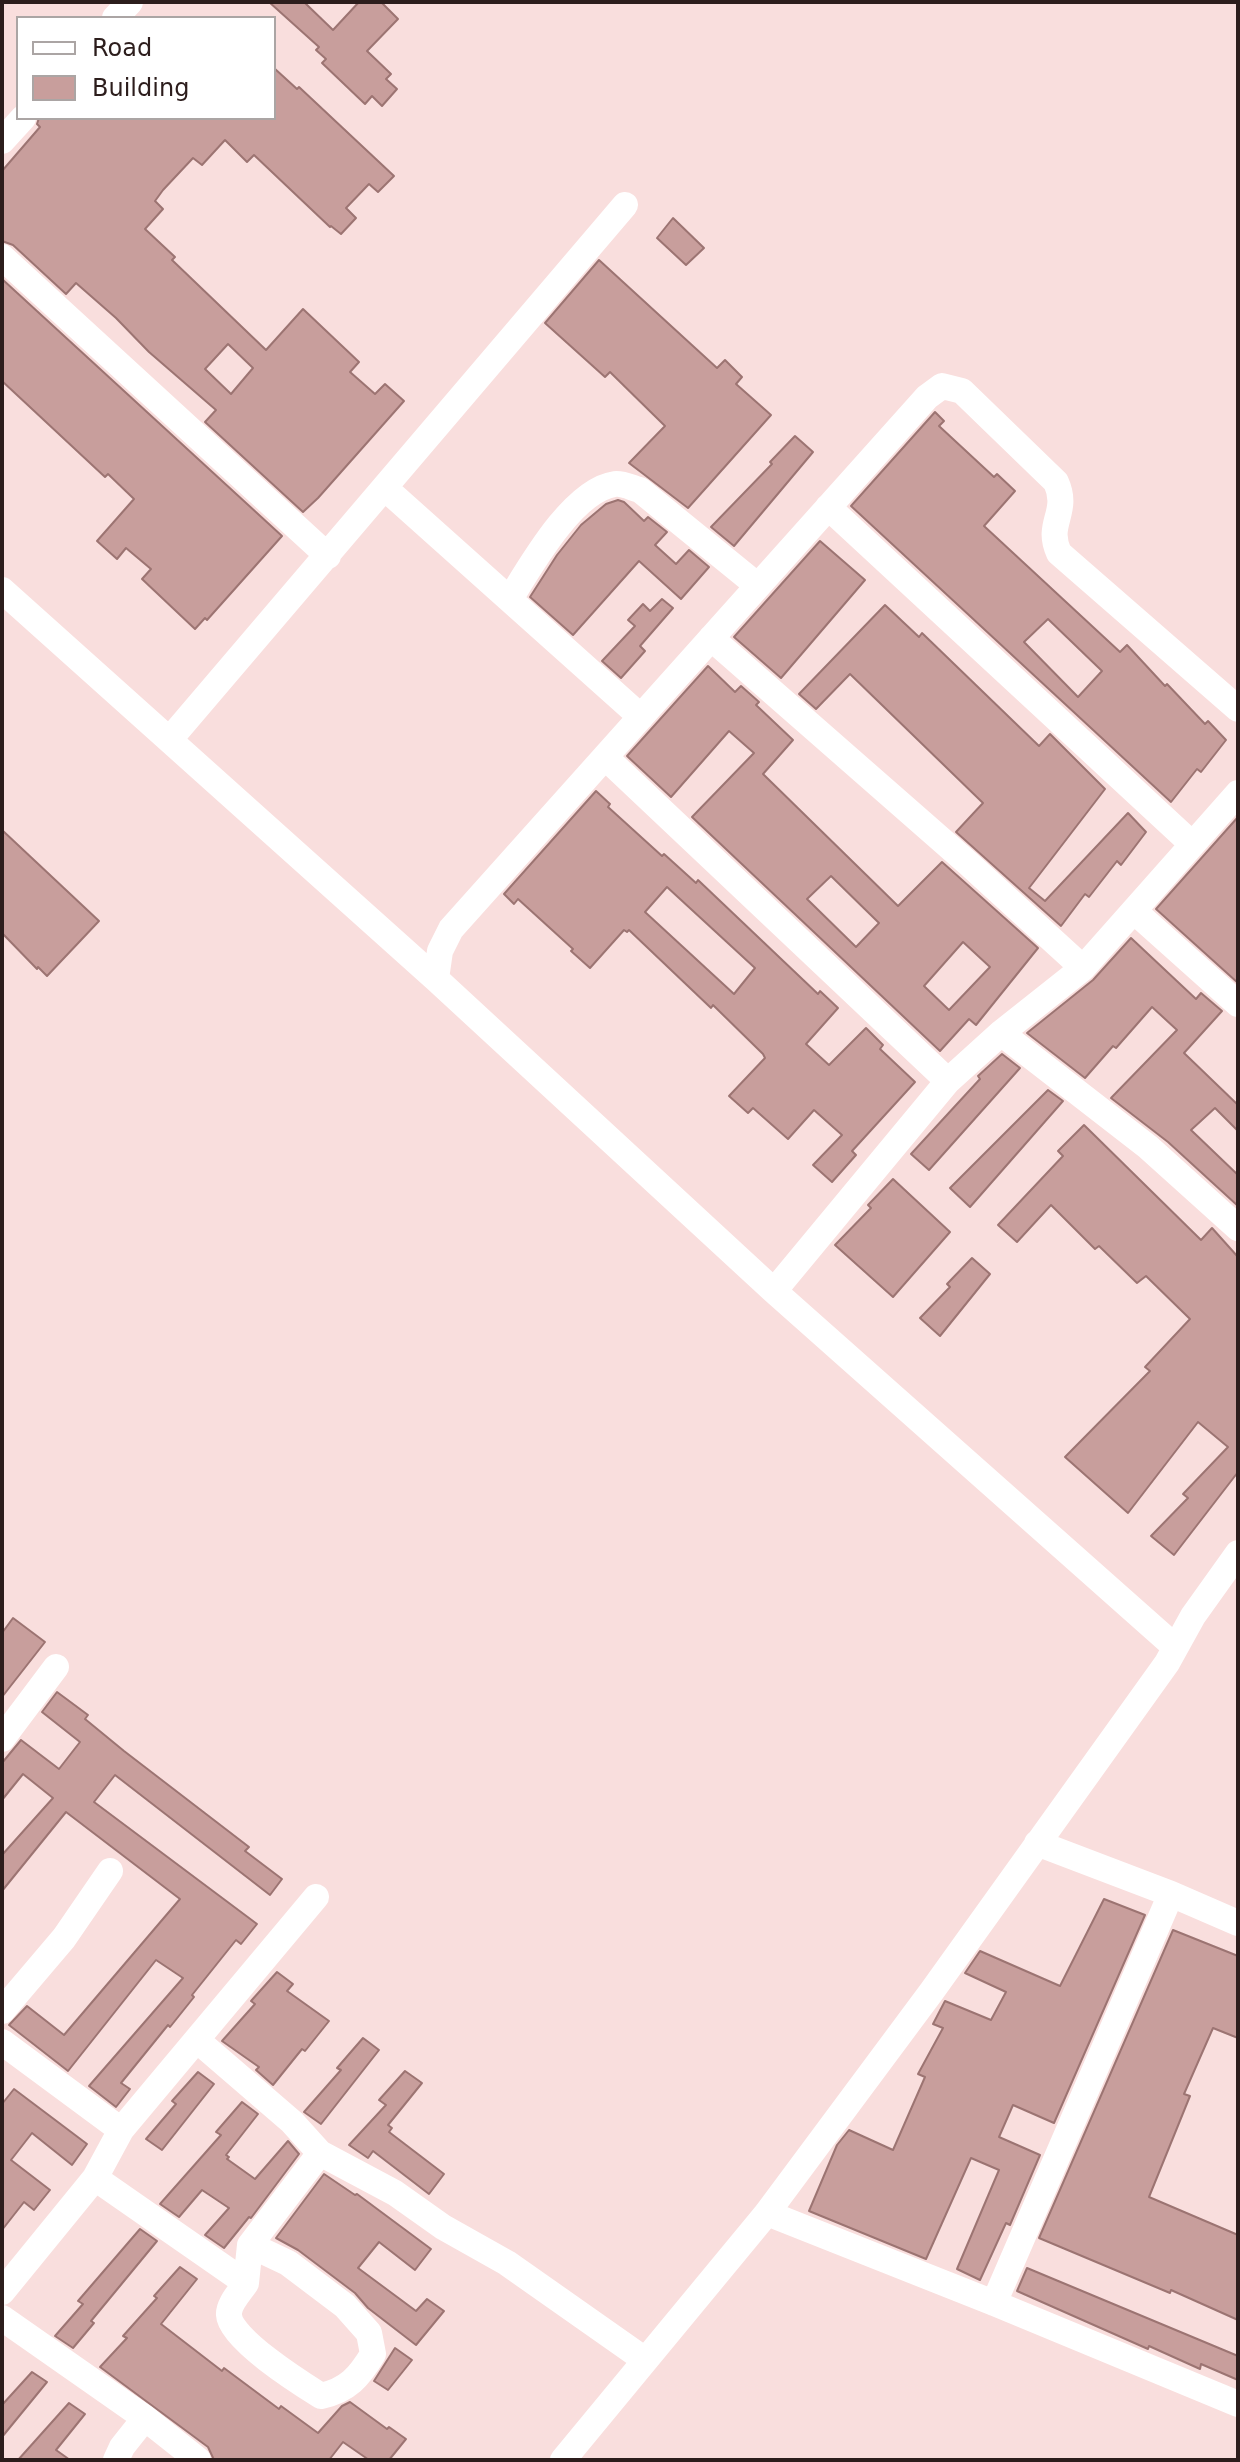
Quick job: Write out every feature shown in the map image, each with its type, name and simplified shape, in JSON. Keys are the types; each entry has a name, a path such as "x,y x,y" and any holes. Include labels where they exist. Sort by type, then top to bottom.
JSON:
{"street":[{"path":"2,141 21,120"},
{"path":"170,739 625,205"},
{"path":"2,257 328,556"},
{"path":"436,979 440,951 451,929 927,397 942,386 962,391 1056,482 1063,496 1052,538 1059,553 1238,709"},
{"path":"510,599 546,541 591,492 618,483 640,490 758,586"},
{"path":"386,489 641,717"},
{"path":"828,507 1192,844"},
{"path":"2,590 436,979 774,1291 1174,1646"},
{"path":"711,638 1083,968"},
{"path":"605,757 948,1081"},
{"path":"774,1291 948,1081 1001,1033 1083,968 1238,793"},
{"path":"1134,911 1238,1004"},
{"path":"1001,1033 1148,1147 1238,1228"},
{"path":"563,2460 767,2213 1167,1663 1174,1646 1238,1553"},
{"path":"2,1739 56,1667"},
{"path":"1037,1843 1238,1923"},
{"path":"2,2011 64,1938 110,1871"},
{"path":"994,2303 1171,1894"},
{"path":"2,2292 95,2178 121,2130 316,1897"},
{"path":"198,2041 292,2122 320,2153 395,2193 443,2227 507,2263 645,2360"},
{"path":"2,2042 121,2130"},
{"path":"250,2245 288,2263 345,2306 369,2333 373,2354 359,2377 339,2392 321,2396 252,2347 229,2316 246,2283 250,2245 320,2153"},
{"path":"95,2178 246,2283"},
{"path":"767,2213 1238,2404"},
{"path":"2,2318 145,2418 198,2460"},
{"path":"116,2460 122,2447 145,2418"}],"building":[{"path":"269,2 304,2 333,30 359,2 381,2 398,19 367,51 391,74 386,79 397,89 382,106 372,96 365,104 322,63 326,59 316,50 319,47"},
{"path":"276,70 297,89 299,87 394,176 378,192 369,184 346,208 356,218 341,234 254,155 247,162 225,140 202,165 193,158 163,190 155,201 163,209 145,229 175,257 172,260 266,350 303,309 359,362 350,372 375,394 385,384 404,401 303,512 205,422 216,410 149,352 116,318 76,283 66,294 13,245 2,241 2,171 40,127 38,120 276,120","holes":["228,344 253,368 231,394 205,369"]},
{"path":"673,218 704,248 686,265 657,238"},
{"path":"599,260 717,368 725,360 742,377 736,384 771,415 688,508 629,463 665,426 610,372 605,377 545,323"},
{"path":"2,279 282,536 207,620 205,618 195,629 142,579 151,569 126,548 117,559 97,541 134,499 108,474 105,477 2,381"},
{"path":"935,412 944,421 939,426 994,477 997,474 1015,491 984,526 1120,652 1127,645 1165,686 1167,684 1205,724 1208,721 1226,740 1201,772 1197,769 1171,802 851,506","holes":["1048,619 1102,671 1078,697 1024,642"]},
{"path":"795,436 813,452 734,546 711,527"},
{"path":"618,500 644,521 648,517 667,532 655,545 676,564 689,550 709,567 681,599 639,561 573,635 530,597 581,525 606,504"},
{"path":"820,541 865,580 781,678 734,637"},
{"path":"662,599 673,608 640,646 645,651 621,678 602,661 635,626 628,620 643,604 650,611"},
{"path":"885,605 919,637 922,633 1039,746 1050,734 1105,789 1029,888 1045,901 1128,813 1146,832 1121,865 1117,861 1089,897 1085,894 1061,926 956,832 983,803 850,674 816,709 799,694"},
{"path":"708,666 735,692 741,686 793,740 763,774 898,906 942,862 1038,948 976,1025 969,1019 940,1051 692,817 754,753 729,731 671,797 627,756","holes":["831,876 879,923 856,947 807,899","963,942 990,967 949,1010 924,986"]},
{"path":"596,791 610,804 608,807 662,856 664,854 696,883 698,880 818,994 820,991 838,1008 806,1044 829,1065 866,1028 883,1045 880,1049 915,1082 852,1151 856,1155 832,1182 813,1165 842,1135 814,1110 788,1139 753,1108 748,1113 729,1096 765,1058 763,1054 629,930 624,930 590,968 518,899 514,904 504,894","holes":["667,887 755,968 734,994 645,912"]},
{"path":"1238,817 1238,983 1156,909"},
{"path":"2,830 99,921 47,976 2,933"},
{"path":"1131,938 1196,999 1201,993 1222,1011 1184,1053 1238,1105 1238,1131 1215,1108 1191,1130 1238,1175 1238,1206 1168,1142 1111,1098 1177,1030 1152,1007 1085,1078 1027,1033 1093,980"},
{"path":"1002,1054 1020,1068 929,1170 911,1154 980,1079 978,1076"},
{"path":"1048,1090 1063,1101 970,1207 950,1188"},
{"path":"1084,1125 1201,1240 1212,1228 1238,1257 1238,1472 1174,1555 1151,1536 1188,1498 1183,1494 1228,1447 1198,1422 1128,1513 1065,1457 1150,1371 1145,1367 1190,1319 1146,1276 1137,1283 1099,1246 1095,1249 1051,1205 1017,1242 998,1225 1063,1156 1058,1151"},
{"path":"893,1179 950,1232 893,1297 835,1245 871,1208 868,1205"},
{"path":"972,1258 990,1274 940,1336 920,1318"},
{"path":"13,1618 45,1642 2,1697 2,1633"},
{"path":"57,1692 88,1715 85,1719 124,1751 249,1847 245,1851 282,1879 270,1895 115,1775 94,1802 257,1924 241,1944 236,1940 170,2027 168,2025 121,2083 130,2089 116,2107 89,2086 183,1978 156,1960 68,2071 9,2025 27,2006 64,2035 180,1899 66,1812 2,1891 2,1855 53,1798 23,1774 2,1800 2,1763 21,1740 59,1769 80,1742 42,1712"},
{"path":"1104,1899 1145,1915 1054,2123 1013,2105 999,2137 1040,2155 1010,2225 1006,2223 980,2280 957,2269 999,2170 971,2158 926,2259 809,2211 837,2145 849,2130 893,2150 925,2077 918,2074 943,2028 933,2024 945,2001 991,2020 1006,1992 965,1973 980,1951 1060,1986"},
{"path":"1173,1930 1238,1956 1238,2038 1213,2028 1184,2094 1190,2096 1149,2197 1238,2235 1238,2320 1039,2238"},
{"path":"277,1972 293,1984 287,1991 329,2021 273,2085 256,2070 259,2067 222,2041 255,2004 251,2001"},
{"path":"363,2038 379,2050 321,2124 304,2112 341,2070 337,2068"},
{"path":"405,2071 422,2083 388,2125 392,2128 389,2132 444,2174 429,2194 373,2151 368,2158 349,2145 386,2105 379,2100"},
{"path":"198,2072 214,2084 162,2150 146,2139 176,2104 172,2101"},
{"path":"14,2089 87,2144 72,2165 32,2133 11,2160 50,2190 34,2210 24,2202 2,2230 2,2104"},
{"path":"242,2102 258,2114 226,2155 229,2157 227,2159 255,2179 288,2141 299,2154 224,2248 205,2235 229,2208 202,2190 179,2217 160,2204 221,2135 216,2132"},
{"path":"324,2174 357,2194 431,2249 415,2270 379,2242 358,2268 416,2311 427,2299 444,2311 416,2345 368,2308 355,2293 298,2250 276,2238"},
{"path":"140,2229 157,2241 91,2321 94,2323 73,2348 55,2336 83,2304 78,2301"},
{"path":"180,2267 197,2279 161,2324 222,2371 224,2368 279,2409 281,2406 318,2433 342,2406 350,2402 406,2439 389,2460 369,2460 343,2442 329,2460 214,2460 208,2447 100,2367 127,2338 123,2336"},
{"path":"1027,2268 1238,2356 1238,2380 1201,2364 1200,2369 1149,2346 1148,2349 1017,2291"},
{"path":"395,2348 412,2360 388,2390 374,2381"},
{"path":"32,2372 47,2382 2,2437 2,2405"},
{"path":"69,2403 85,2414 56,2450 70,2460 18,2460"}]}
